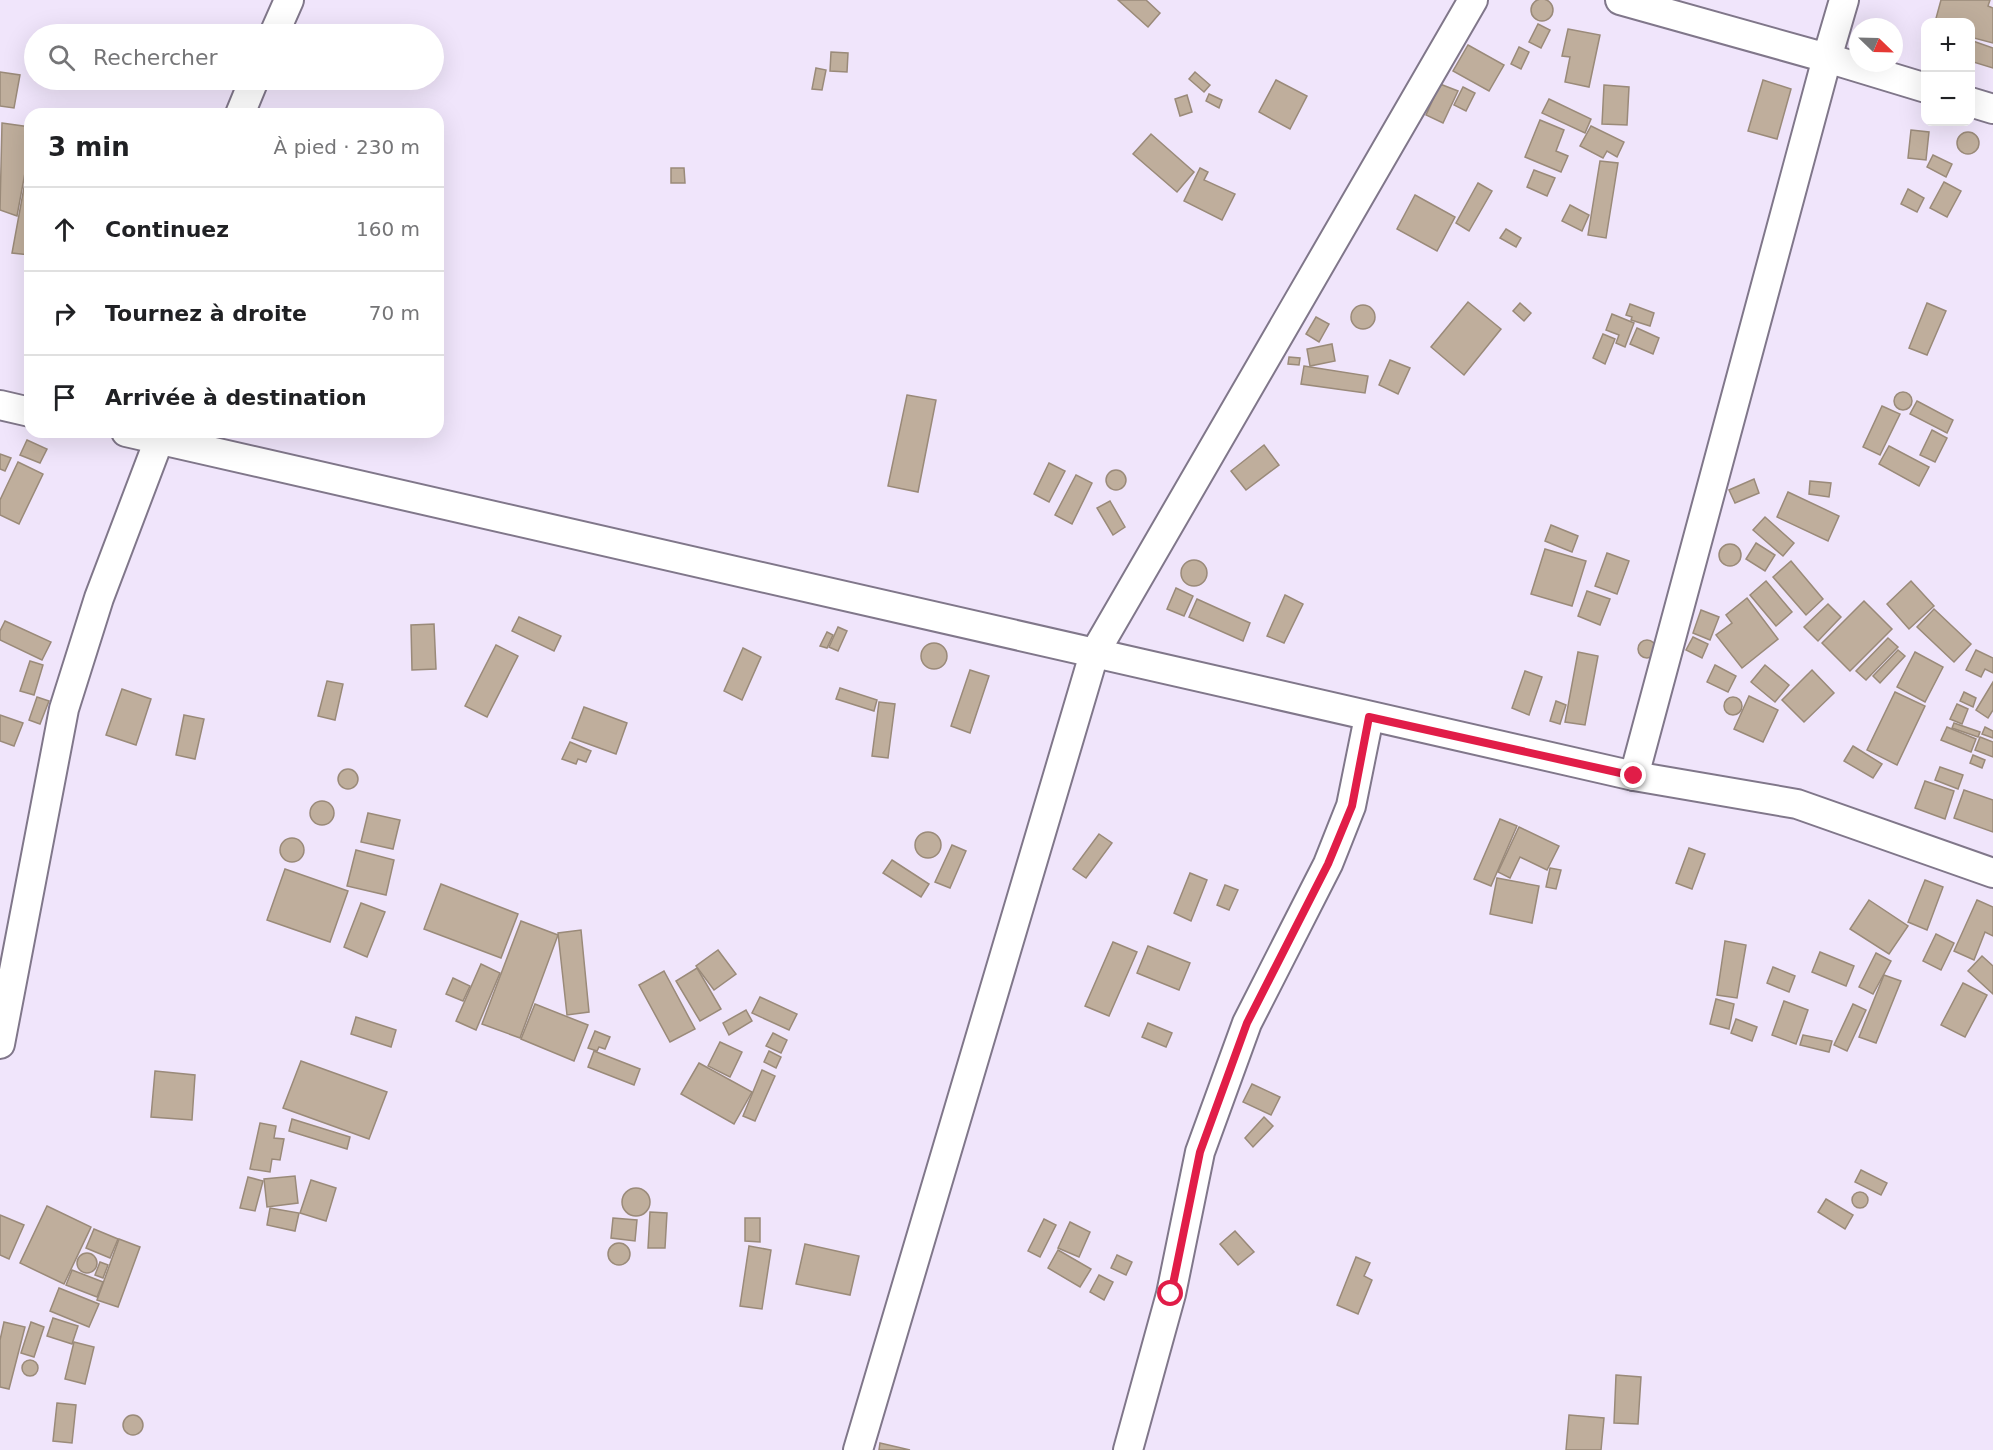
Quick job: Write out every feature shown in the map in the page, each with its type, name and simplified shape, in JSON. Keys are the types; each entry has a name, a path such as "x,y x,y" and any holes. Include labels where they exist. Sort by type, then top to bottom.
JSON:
{"street":[{"path":"278,24 289,0"},
{"path":"858,1450 1094,654 1473,0"},
{"path":"1620,0 1827,57 1921,86"},
{"path":"1634,776 1844,0"},
{"path":"243,108 251,90"},
{"path":"1975,103 1993,109"},
{"path":"0,405 24,411"},
{"path":"0,1044 64,709 99,598 160,438"},
{"path":"170,438 1369,717 1634,776 1797,804 1993,873"},
{"path":"1128,1450 1171,1294 1200,1152 1247,1023 1328,864 1352,806 1369,717"}],"building":[{"path":"1542,-1 1550,2 1553,10 1550,18 1542,21 1534,18 1531,10 1534,2"},
{"path":"1118,0 1146,0 1160,13 1148,27"},
{"path":"1941,0 1990,0 1988,6 1993,8 1993,43 1975,38 1975,18 1936,18"},
{"path":"1538,24 1550,30 1541,48 1529,42"},
{"path":"1568,29 1600,35 1589,87 1565,82 1570,57 1562,56"},
{"path":"1975,42 1993,48 1993,68 1975,63"},
{"path":"1468,45 1504,65 1489,91 1453,71"},
{"path":"1519,47 1529,52 1521,69 1511,64"},
{"path":"831,52 848,53 847,72 830,71"},
{"path":"816,68 826,70 822,90 812,89"},
{"path":"0,72 20,75 14,108 0,106"},
{"path":"1195,72 1210,85 1204,92 1189,79"},
{"path":"1276,80 1307,96 1290,129 1259,112"},
{"path":"1763,80 1791,89 1777,139 1748,131"},
{"path":"1440,84 1458,91 1443,123 1426,115"},
{"path":"1604,85 1629,87 1627,125 1602,124"},
{"path":"1463,87 1475,93 1466,111 1454,105"},
{"path":"1209,94 1222,100 1219,108 1206,101"},
{"path":"1187,95 1192,112 1180,116 1175,99"},
{"path":"1549,99 1591,119 1585,133 1542,113"},
{"path":"1540,120 1564,130 1556,151 1568,156 1561,172 1525,157"},
{"path":"2,123 24,126 24,178 17,216 0,210"},
{"path":"1591,126 1624,142 1617,157 1607,151 1603,158 1580,146"},
{"path":"1911,130 1929,132 1926,160 1908,158"},
{"path":"1968,132 1976,135 1979,143 1976,151 1968,154 1960,151 1957,143 1960,135"},
{"path":"1151,134 1194,172 1177,192 1133,154"},
{"path":"1933,155 1952,164 1946,177 1927,167"},
{"path":"1600,161 1618,163 1606,238 1588,235"},
{"path":"671,168 684,168 685,183 671,183"},
{"path":"1200,168 1208,172 1204,180 1235,194 1222,220 1184,201"},
{"path":"1534,170 1555,178 1547,196 1527,187"},
{"path":"1944,182 1961,191 1947,217 1930,208"},
{"path":"1478,183 1492,191 1469,231 1456,223"},
{"path":"24,188 24,254 12,253"},
{"path":"1908,189 1924,198 1917,212 1901,204"},
{"path":"1415,195 1455,217 1437,251 1397,229"},
{"path":"1570,205 1589,215 1582,231 1562,221"},
{"path":"1506,229 1521,238 1516,247 1500,238"},
{"path":"1468,302 1501,329 1464,375 1431,347"},
{"path":"1520,303 1531,313 1524,321 1513,311"},
{"path":"1927,303 1946,311 1927,355 1909,348"},
{"path":"1630,304 1654,313 1650,326 1631,320 1632,317 1626,315"},
{"path":"1363,305 1372,308 1375,317 1372,326 1363,329 1354,326 1351,317 1354,308"},
{"path":"1612,314 1634,323 1625,347 1616,343 1619,335 1606,330"},
{"path":"1316,317 1329,324 1319,342 1306,334"},
{"path":"1637,328 1659,338 1653,354 1630,344"},
{"path":"1603,334 1615,339 1605,364 1593,358"},
{"path":"1332,344 1335,361 1310,366 1307,349"},
{"path":"1289,357 1300,358 1299,365 1288,364"},
{"path":"1390,360 1410,368 1398,394 1379,385"},
{"path":"1304,366 1368,376 1365,393 1301,384"},
{"path":"1899,392 1907,392 1912,397 1910,408 1899,410 1894,405 1894,397"},
{"path":"907,395 936,400 918,492 888,486"},
{"path":"1917,401 1953,420 1947,433 1910,414"},
{"path":"1882,406 1900,414 1880,455 1863,447"},
{"path":"1932,430 1947,438 1935,462 1920,455"},
{"path":"27,440 47,449 40,463 20,455"},
{"path":"1264,445 1279,465 1246,490 1231,471"},
{"path":"1889,446 1929,467 1919,486 1879,464"},
{"path":"0,454 11,458 5,471 0,469"},
{"path":"18,462 43,474 19,524 0,515 0,500"},
{"path":"1049,463 1065,471 1049,502 1034,494"},
{"path":"1116,470 1123,473 1126,480 1123,487 1116,490 1109,487 1106,480 1109,473"},
{"path":"1076,475 1092,483 1072,524 1055,515"},
{"path":"1754,479 1759,493 1735,503 1729,490"},
{"path":"1810,481 1831,483 1829,497 1809,494"},
{"path":"1788,492 1839,516 1828,541 1777,517"},
{"path":"1110,501 1125,527 1113,535 1097,508"},
{"path":"1765,517 1794,543 1783,556 1753,530"},
{"path":"1551,525 1578,536 1572,552 1545,541"},
{"path":"1756,543 1775,555 1765,571 1746,559"},
{"path":"1730,544 1738,547 1741,555 1738,563 1730,566 1722,563 1719,555 1722,547"},
{"path":"1545,549 1586,561 1572,606 1531,594"},
{"path":"1607,553 1629,561 1617,594 1595,586"},
{"path":"1194,560 1203,564 1207,573 1203,582 1194,586 1185,582 1181,573 1185,564"},
{"path":"1791,561 1823,599 1806,615 1773,577"},
{"path":"1766,581 1792,612 1776,626 1750,595"},
{"path":"1911,581 1934,606 1909,629 1887,604"},
{"path":"1176,588 1193,596 1184,616 1167,609"},
{"path":"1587,591 1610,599 1600,625 1578,616"},
{"path":"1285,595 1303,604 1284,643 1267,636"},
{"path":"1747,598 1778,639 1742,668 1716,635 1732,623 1726,615"},
{"path":"1197,599 1250,623 1243,641 1189,617"},
{"path":"1864,601 1892,629 1850,671 1822,643"},
{"path":"1828,604 1841,617 1818,641 1804,627"},
{"path":"1934,609 1971,644 1954,662 1917,627"},
{"path":"1701,610 1719,617 1710,640 1693,633"},
{"path":"519,617 561,636 554,651 512,631"},
{"path":"5,621 51,642 42,660 0,640 0,631"},
{"path":"434,624 436,669 412,670 411,625"},
{"path":"838,627 847,631 838,651 829,647"},
{"path":"827,632 833,635 827,648 820,646"},
{"path":"1693,637 1708,644 1702,658 1686,650"},
{"path":"1888,638 1898,647 1866,680 1856,671"},
{"path":"1643,640 1651,640 1656,645 1654,656 1643,658 1638,653 1638,645"},
{"path":"934,643 943,647 947,656 943,665 934,669 925,665 921,656 925,647"},
{"path":"496,645 518,656 487,717 465,706"},
{"path":"743,648 761,657 742,700 724,691"},
{"path":"1898,650 1905,656 1880,683 1873,676"},
{"path":"1976,650 1993,658 1993,673 1985,669 1981,677 1966,670"},
{"path":"1578,652 1598,656 1585,725 1565,722"},
{"path":"1915,652 1943,667 1925,702 1897,687"},
{"path":"30,661 43,665 34,695 20,691"},
{"path":"1715,665 1736,676 1728,692 1707,682"},
{"path":"1765,665 1789,685 1775,702 1751,682"},
{"path":"970,670 989,676 970,733 951,726"},
{"path":"1812,670 1834,693 1804,722 1782,700"},
{"path":"1525,671 1542,677 1529,715 1512,708"},
{"path":"327,681 343,684 335,720 318,716"},
{"path":"1993,682 1993,710 1988,718 1976,710"},
{"path":"840,688 877,700 874,711 836,699"},
{"path":"122,689 151,699 136,745 106,735"},
{"path":"1895,692 1925,706 1897,765 1867,750"},
{"path":"1964,692 1976,698 1973,707 1960,701"},
{"path":"1749,696 1778,710 1763,742 1734,729"},
{"path":"37,697 49,701 40,724 29,720"},
{"path":"1733,697 1739,700 1742,706 1739,712 1733,715 1727,712 1724,706 1727,700"},
{"path":"1556,701 1566,705 1560,724 1550,721"},
{"path":"879,702 895,704 888,758 872,756"},
{"path":"1957,704 1968,709 1962,724 1950,719"},
{"path":"584,707 627,723 616,754 572,738"},
{"path":"0,715 23,723 14,746 0,741"},
{"path":"184,715 204,719 195,759 176,755"},
{"path":"1954,723 1980,732 1978,737 1952,728"},
{"path":"1947,727 1976,739 1971,752 1941,740"},
{"path":"1985,727 1993,731 1993,738 1982,734"},
{"path":"1980,737 1993,742 1993,757 1975,750"},
{"path":"570,742 591,751 586,762 578,759 576,764 562,759"},
{"path":"1853,746 1882,764 1873,778 1844,761"},
{"path":"1973,755 1985,760 1982,768 1970,763"},
{"path":"1940,767 1963,775 1958,789 1935,780"},
{"path":"344,769 352,769 358,775 358,783 352,789 344,789 338,783 338,775"},
{"path":"1925,781 1954,791 1945,819 1915,808"},
{"path":"1964,790 1993,800 1993,832 1954,818"},
{"path":"322,801 327,802 333,808 333,818 327,824 322,825 317,824 311,818 310,813 311,808 317,802"},
{"path":"368,813 400,820 393,849 361,842"},
{"path":"1500,819 1517,826 1491,886 1474,879"},
{"path":"1519,827 1559,846 1547,870 1520,857 1510,878 1498,872"},
{"path":"928,832 937,836 941,845 937,854 928,858 919,854 915,845 919,836"},
{"path":"1099,834 1112,843 1086,878 1073,869"},
{"path":"292,838 300,842 304,850 300,858 292,862 284,858 280,850 284,842"},
{"path":"952,845 966,851 950,888 935,882"},
{"path":"1689,848 1705,854 1692,889 1676,883"},
{"path":"356,850 394,860 386,895 347,886"},
{"path":"892,860 929,884 921,897 883,873"},
{"path":"1550,868 1561,870 1556,889 1546,887"},
{"path":"285,869 348,891 330,942 267,920"},
{"path":"1190,873 1207,880 1191,921 1174,913"},
{"path":"1497,878 1539,886 1532,923 1490,914"},
{"path":"1925,880 1943,887 1927,930 1908,922"},
{"path":"441,884 518,914 501,958 424,929"},
{"path":"1225,885 1238,890 1229,910 1217,905"},
{"path":"1869,900 1908,926 1889,954 1850,929"},
{"path":"1977,900 1993,907 1993,936 1985,932 1974,960 1954,951"},
{"path":"361,903 385,912 367,957 344,947"},
{"path":"521,921 558,935 520,1038 482,1024"},
{"path":"581,930 589,1012 567,1015 558,933"},
{"path":"1936,934 1954,943 1941,970 1923,961"},
{"path":"1725,941 1746,945 1737,998 1717,995"},
{"path":"1113,942 1137,952 1109,1016 1085,1006"},
{"path":"1148,946 1190,963 1179,990 1137,973"},
{"path":"718,950 736,974 714,990 696,966"},
{"path":"1820,952 1854,966 1846,986 1812,972"},
{"path":"1876,953 1891,961 1873,994 1859,987"},
{"path":"1982,956 1993,966 1993,994 1968,971"},
{"path":"481,964 500,973 476,1030 456,1021"},
{"path":"1773,967 1795,976 1789,992 1767,983"},
{"path":"697,968 721,1009 700,1021 676,981"},
{"path":"664,971 695,1029 670,1042 639,985"},
{"path":"1884,975 1901,981 1876,1043 1859,1037"},
{"path":"453,978 470,986 463,1001 446,994"},
{"path":"1963,983 1987,995 1965,1037 1941,1025"},
{"path":"760,997 797,1014 789,1030 752,1013"},
{"path":"1716,999 1734,1004 1729,1029 1710,1024"},
{"path":"1784,1001 1808,1010 1796,1044 1772,1035"},
{"path":"535,1004 588,1025 574,1061 521,1039"},
{"path":"1853,1004 1866,1010 1847,1051 1834,1045"},
{"path":"746,1010 752,1021 729,1035 723,1023"},
{"path":"356,1017 396,1030 391,1047 351,1034"},
{"path":"1736,1019 1757,1027 1752,1041 1731,1033"},
{"path":"1148,1023 1172,1033 1166,1047 1142,1037"},
{"path":"595,1031 610,1037 605,1049 599,1047 597,1051 588,1048"},
{"path":"773,1033 787,1040 781,1053 766,1046"},
{"path":"1803,1035 1832,1041 1829,1052 1800,1045"},
{"path":"720,1042 742,1052 730,1077 708,1066"},
{"path":"594,1051 640,1069 634,1085 588,1067"},
{"path":"769,1051 781,1057 776,1068 764,1062"},
{"path":"301,1061 387,1092 369,1139 283,1108"},
{"path":"699,1063 752,1092 734,1124 681,1094"},
{"path":"762,1070 775,1076 755,1121 743,1116"},
{"path":"155,1071 195,1075 192,1120 151,1117"},
{"path":"1252,1084 1280,1097 1271,1115 1243,1102"},
{"path":"1264,1117 1273,1126 1253,1147 1245,1138"},
{"path":"292,1119 350,1137 347,1149 289,1131"},
{"path":"260,1123 276,1126 274,1138 284,1139 280,1160 272,1159 270,1172 250,1169"},
{"path":"1861,1170 1887,1183 1881,1195 1855,1182"},
{"path":"295,1176 298,1203 267,1207 264,1179"},
{"path":"248,1177 263,1181 255,1211 240,1208"},
{"path":"311,1180 336,1188 326,1221 300,1213"},
{"path":"636,1188 646,1192 650,1202 646,1212 636,1216 626,1212 622,1202 626,1192"},
{"path":"1857,1192 1863,1192 1868,1200 1866,1206 1857,1208 1852,1203 1852,1197"},
{"path":"1826,1199 1853,1215 1845,1229 1818,1212"},
{"path":"47,1206 91,1227 64,1284 20,1263"},
{"path":"270,1208 299,1213 295,1231 267,1225"},
{"path":"650,1212 667,1213 665,1248 648,1248"},
{"path":"0,1215 24,1225 9,1259 0,1255"},
{"path":"613,1218 637,1220 635,1241 611,1238"},
{"path":"745,1218 760,1218 760,1242 745,1241"},
{"path":"1044,1219 1056,1225 1040,1257 1028,1251"},
{"path":"1070,1222 1090,1232 1079,1257 1058,1248"},
{"path":"94,1229 118,1239 110,1258 86,1248"},
{"path":"1235,1231 1254,1252 1238,1265 1220,1244"},
{"path":"119,1239 140,1247 118,1307 97,1300"},
{"path":"619,1243 627,1246 630,1254 627,1262 619,1265 611,1262 608,1254 611,1246"},
{"path":"805,1244 859,1256 850,1295 796,1284"},
{"path":"749,1246 771,1250 762,1309 740,1306"},
{"path":"1058,1250 1091,1269 1080,1287 1048,1268"},
{"path":"87,1253 94,1256 97,1263 94,1270 87,1273 80,1270 77,1263 80,1256"},
{"path":"1117,1255 1132,1262 1126,1275 1111,1268"},
{"path":"1356,1257 1370,1263 1364,1276 1372,1280 1358,1314 1337,1305"},
{"path":"100,1262 108,1265 103,1278 95,1275"},
{"path":"72,1270 103,1282 97,1297 66,1285"},
{"path":"1099,1275 1113,1282 1104,1300 1090,1292"},
{"path":"59,1288 99,1304 89,1327 50,1311"},
{"path":"53,1318 78,1326 72,1344 47,1336"},
{"path":"4,1322 25,1327 9,1389 0,1387 0,1340"},
{"path":"31,1322 44,1327 34,1357 21,1353"},
{"path":"74,1342 94,1347 85,1384 65,1379"},
{"path":"30,1360 38,1368 30,1376 22,1368"},
{"path":"1616,1375 1641,1377 1638,1424 1614,1423"},
{"path":"57,1403 76,1405 72,1443 53,1441"},
{"path":"133,1415 140,1418 143,1425 140,1432 133,1435 126,1432 123,1425 126,1418"},
{"path":"1569,1415 1604,1418 1601,1450 1566,1450"},
{"path":"880,1443 910,1450 879,1450"}],"route":[{"path":"1171,1294 1200,1152 1247,1023 1328,864 1352,806 1369,717 1634,776"}]}
